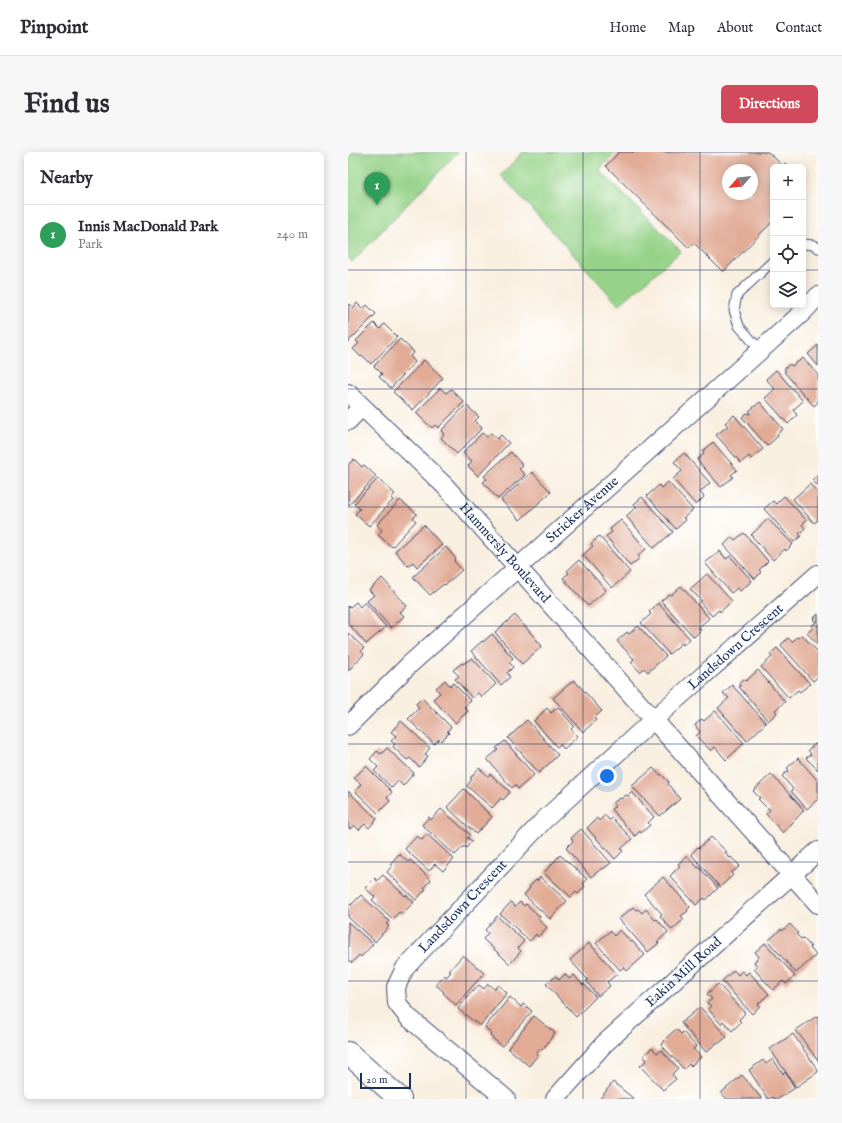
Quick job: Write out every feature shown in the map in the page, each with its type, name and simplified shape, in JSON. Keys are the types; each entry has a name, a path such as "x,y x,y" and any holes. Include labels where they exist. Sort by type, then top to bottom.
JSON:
{"main road":[{"path":"348,1053 400,1099"}],"street":[{"name":"Stricker Avenue","path":"348,726 409,665 802,313 818,296"},
{"name":"Hammersly Boulevard","path":"348,393 445,486 654,720"},
{"path":"348,421 362,407"},
{"name":"Landsdown Crescent","path":"506,1099 408,1017 397,1003 396,987 405,968 544,820 818,574"},
{"path":"654,720 818,904"},
{"name":"Eakin Mill Road","path":"555,1099 604,1044 818,851"}],"lane":[{"path":"806,244 814,245 818,248"},
{"path":"760,350 739,326 734,310 738,295 770,264"}],"green space":[{"path":"348,152 458,152 352,262 348,258"},
{"path":"523,152 616,152 599,170 681,251 619,305 501,175"}],"building":[{"path":"619,152 768,152 781,164 770,164 770,224 723,272 694,243 689,248 606,166"},
{"path":"357,303 363,309 367,305 376,314 348,342 348,305 349,304 353,308"},
{"path":"374,323 380,329 384,324 397,337 371,364 353,349 359,343 356,341"},
{"path":"400,339 414,352 410,356 415,362 391,388 379,377 382,374 374,366"},
{"path":"818,345 818,366 808,354"},
{"path":"803,358 818,375 818,402 814,406 784,372 786,371 784,369 790,364 792,366"},
{"path":"424,360 443,378 413,410 393,392"},
{"path":"776,370 803,401 793,410 797,415 788,424 765,398 775,389 766,379"},
{"path":"440,388 446,393 451,389 464,402 438,428 435,425 432,428 416,413"},
{"path":"760,402 783,429 767,446 742,417 747,413 751,413 749,411"},
{"path":"466,405 479,417 475,421 482,428 457,454 441,438 444,434 441,431"},
{"path":"734,415 763,449 751,459 749,456 741,463 716,435 728,426 725,423"},
{"path":"482,433 487,437 491,433 497,439 501,435 509,443 478,476 468,466 472,461 463,453"},
{"path":"713,442 737,470 731,475 733,477 721,487 697,460 704,454 703,451"},
{"path":"511,452 523,466 519,469 525,475 498,499 483,482 487,479 484,476"},
{"path":"684,453 710,483 700,492 704,497 696,505 673,479 682,471 674,462"},
{"path":"354,459 362,467 364,465 376,476 348,506 348,465"},
{"path":"532,472 551,492 520,520 501,500"},
{"path":"818,475 818,486 812,480"},
{"path":"378,478 395,494 391,498 393,500 369,526 355,514 360,509 354,504"},
{"path":"668,482 693,510 683,518 686,520 676,529 647,496 659,485 661,488"},
{"path":"810,484 818,494 818,520 814,523 793,499"},
{"path":"784,496 806,520 802,525 805,528 799,534 801,536 794,542 764,509 773,501 776,504"},
{"path":"642,497 673,532 654,548 626,516 637,507 634,504"},
{"path":"400,500 417,514 413,518 416,521 392,547 378,535 382,530 377,525"},
{"path":"768,519 793,544 773,560 751,535"},
{"path":"621,520 646,549 638,556 640,558 630,566 606,536 612,532 610,529"},
{"path":"424,525 442,545 417,567 413,562 408,566 395,551"},
{"path":"744,533 768,561 759,570 761,572 755,579 724,545 732,537 735,540"},
{"path":"599,536 630,572 612,588 583,555 593,546 591,544"},
{"path":"446,547 456,559 454,561 462,570 445,585 444,584 430,595 413,577"},
{"path":"720,551 726,559 730,556 752,581 740,591 737,588 731,593 705,563"},
{"path":"579,560 606,590 588,606 563,578 569,573 567,571"},
{"path":"707,574 732,601 720,612 719,610 712,616 700,602 702,601 690,589"},
{"path":"382,578 407,606 400,612 404,616 391,628 367,601 374,595 369,590"},
{"path":"681,586 709,618 698,628 701,630 694,637 661,601"},
{"path":"356,602 360,607 365,602 386,627 366,644 348,623 348,606 349,608"},
{"path":"658,603 690,639 683,645 682,643 669,654 641,623 651,614 649,612"},
{"path":"818,614 817,644 807,633 813,628 811,626 816,622 813,619"},
{"path":"515,615 542,646 522,664 495,632"},
{"path":"638,626 666,656 648,672 644,668 640,672 631,662 634,659 617,641 627,632 629,634"},
{"path":"348,633 364,648 361,651 364,654 348,671"},
{"path":"492,634 513,658 509,662 513,667 507,673 510,677 501,685 471,651"},
{"path":"802,635 818,652 818,677 813,681 781,645 788,638 792,642 797,637 798,638"},
{"path":"777,648 810,684 800,692 798,690 789,698 761,667 772,657 770,654"},
{"path":"472,658 496,684 482,697 478,693 472,698 455,679 459,676 453,670"},
{"path":"758,670 785,702 775,710 777,713 768,721 738,684 744,679 746,681"},
{"path":"445,680 450,686 453,683 471,701 464,707 468,711 455,723 433,699 440,693 436,688"},
{"path":"574,680 602,711 594,718 596,720 583,732 553,698"},
{"path":"732,685 766,723 747,741 718,708 729,698 723,693"},
{"path":"422,698 451,727 447,731 449,733 441,741 439,739 434,744 408,719 419,708 416,704"},
{"path":"558,707 574,726 571,729 578,736 564,749 560,744 557,747 534,721 547,708 551,713"},
{"path":"715,711 744,743 726,760 715,747 711,751 696,736 700,732 695,725 702,719 704,721"},
{"path":"527,720 558,755 539,773 508,738"},
{"path":"401,721 430,748 425,754 428,756 419,767 410,758 407,760 393,747 395,744 391,741 396,736 391,732"},
{"path":"505,741 534,775 518,789 515,785 512,788 487,759 498,750 496,748"},
{"path":"815,744 818,744 818,770 806,758 811,754 808,750"},
{"path":"387,748 414,773 403,786 398,781 392,788 374,771 378,767 370,759 377,751 381,754"},
{"path":"798,758 818,781 818,799 807,809 791,791 793,789 782,776 789,770 787,768"},
{"path":"366,766 392,792 387,798 390,801 378,813 355,791 361,784 354,778"},
{"path":"479,768 488,776 490,774 510,792 503,800 501,798 492,808 467,786 472,779 470,778"},
{"path":"653,768 669,782 668,784 680,799 660,816 632,786"},
{"path":"771,774 804,810 783,833 766,814 770,810 758,799 760,798 753,791"},
{"path":"464,789 492,817 476,834 447,807"},
{"path":"348,791 377,819 369,828 365,824 359,830 354,825 350,829 348,827"},
{"path":"632,792 654,817 648,823 650,825 635,836 611,809 616,806 613,803 626,795 628,796"},
{"path":"441,809 470,835 467,838 472,841 466,848 464,846 455,855 422,825 429,817 431,820"},
{"path":"605,815 609,820 612,818 632,839 621,849 623,851 615,859 587,828 597,818 599,821"},
{"path":"581,829 611,863 591,877 566,848 573,841 571,838"},
{"path":"427,834 454,859 443,871 435,864 429,871 405,849 417,836 422,840"},
{"path":"711,837 727,852 725,853 730,858 731,857 740,866 731,873 733,875 720,887 691,854"},
{"path":"399,854 408,862 410,860 431,880 424,887 426,889 416,900 387,872 392,866 390,864"},
{"path":"560,855 587,879 583,884 585,886 578,894 576,892 571,897 544,873"},
{"path":"687,856 718,888 706,900 704,898 696,905 670,876 680,866 678,864"},
{"path":"383,875 405,896 406,895 414,902 402,914 399,912 393,919 372,900 375,897 365,888 375,878 377,881"},
{"path":"540,877 567,901 550,919 524,895 530,888 529,887"},
{"path":"663,877 690,907 687,910 688,911 681,916 684,919 672,930 660,916 662,914 644,894"},
{"path":"361,895 389,921 386,924 389,926 375,942 348,917 349,903 351,905"},
{"path":"511,902 515,907 520,902 524,906 526,904 540,917 538,919 547,927 538,937 536,934 530,941 500,914"},
{"path":"633,907 642,913 646,909 668,932 657,942 659,943 648,952 619,919"},
{"path":"497,916 524,941 518,948 521,951 510,964 483,939 488,933 485,930"},
{"path":"348,922 373,944 361,957 359,955 352,963 348,960"},
{"path":"790,924 798,933 796,934 801,939 803,938 816,955 796,973 768,941 781,929 782,931"},
{"path":"620,930 645,955 627,971 624,967 620,970 596,943 610,931 614,936"},
{"path":"589,943 617,974 607,982 610,986 598,996 586,981 588,980 570,960"},
{"path":"765,943 795,976 786,984 783,981 773,990 754,969 757,966 754,962 759,957 755,952"},
{"path":"463,955 484,973 456,1005 436,985 444,975 446,977 451,972 449,971"},
{"path":"734,970 738,975 742,971 746,975 749,972 769,994 758,1004 760,1006 752,1014 722,981"},
{"path":"565,974 569,979 574,975 596,997 576,1017 546,984 556,976 559,980"},
{"path":"488,984 494,989 498,985 507,993 480,1026 458,1009 472,991 473,992 479,985 484,989"},
{"path":"718,984 745,1013 739,1020 741,1022 732,1031 723,1021 721,1024 708,1009 711,1006 707,1003 712,999 707,994"},
{"path":"510,997 521,1007 523,1004 532,1011 502,1046 490,1036 492,1034 485,1027"},
{"path":"700,1007 727,1037 706,1052 681,1023"},
{"path":"534,1016 555,1033 542,1050 540,1049 536,1054 538,1055 529,1066 508,1048"},
{"path":"817,1016 818,1017 818,1061 796,1030"},
{"path":"676,1029 681,1034 683,1032 696,1046 693,1049 701,1057 691,1066 689,1064 684,1069 661,1045 665,1041 664,1040"},
{"path":"793,1034 818,1070 818,1072 796,1087 770,1049"},
{"path":"652,1048 657,1053 661,1050 678,1068 672,1074 676,1079 663,1090 640,1066 647,1060 643,1056"},
{"path":"773,1059 783,1074 785,1072 795,1088 778,1099 774,1099 773,1097 768,1099 749,1070 763,1060 766,1064"},
{"path":"742,1075 762,1099 727,1099 721,1093"},
{"path":"613,1082 634,1099 600,1099"}],"place":[{"name":"Innis MacDonald Park","path":"377,205"}]}
